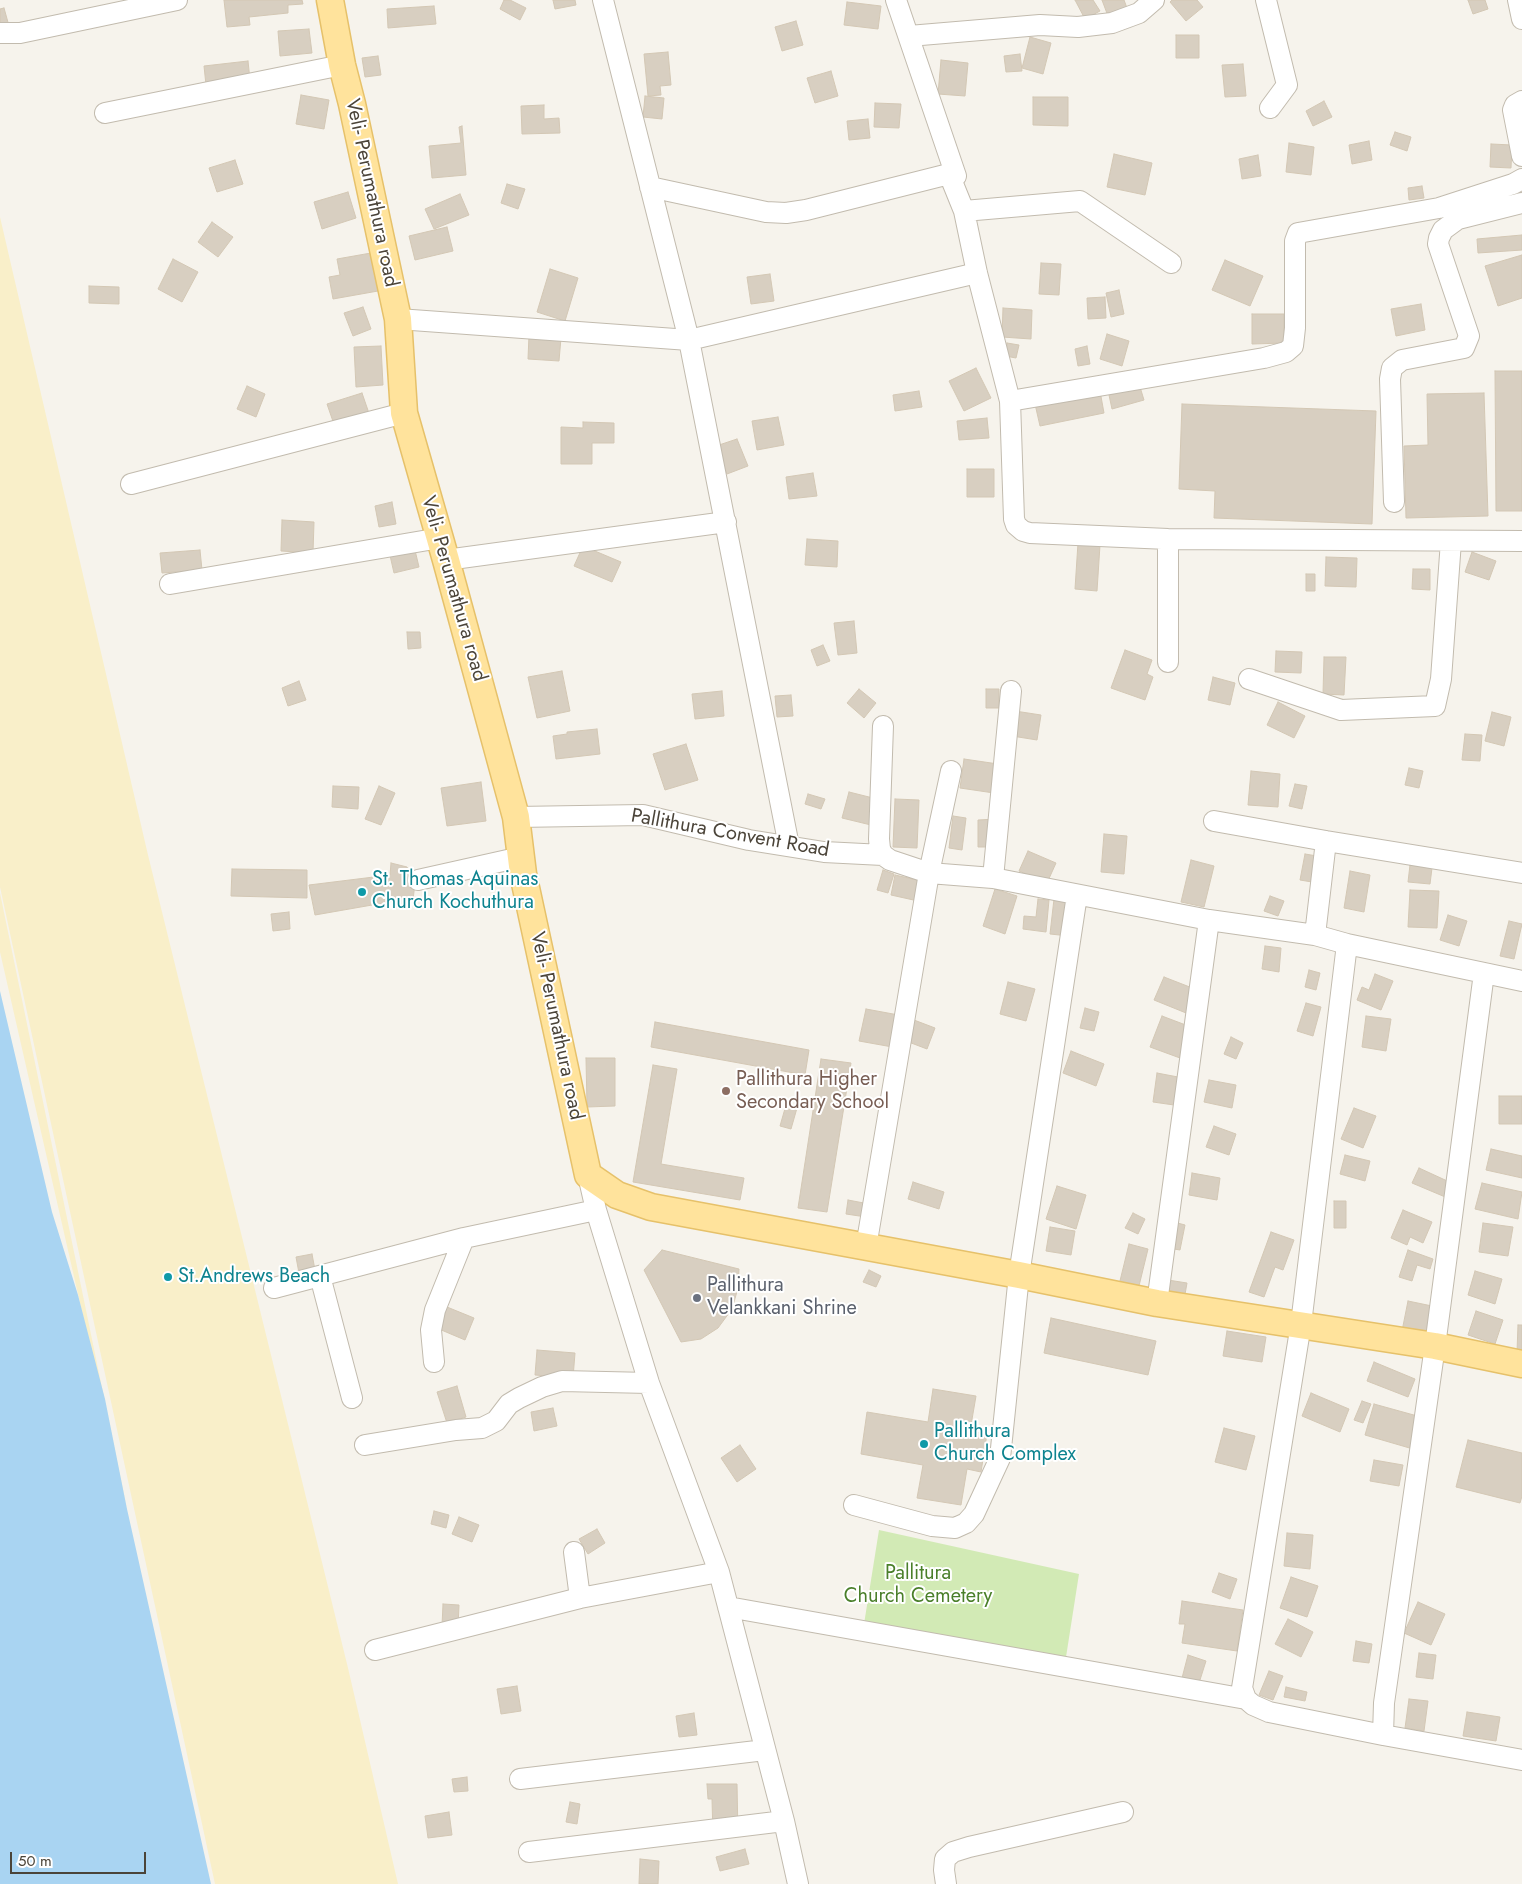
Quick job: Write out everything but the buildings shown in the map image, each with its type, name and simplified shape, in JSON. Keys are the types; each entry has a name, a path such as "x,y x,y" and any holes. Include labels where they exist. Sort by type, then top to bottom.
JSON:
{"main road":[{"name":"Veli- Perumathura road","path":"330,0 342,64 398,319 404,413 516,816 523,874 588,1176"},
{"path":"588,1176 617,1195 651,1207 1157,1302 1435,1346 1522,1364"}],"street":[{"path":"0,33 20,33 177,0"},
{"path":"603,0 689,340 789,846"},
{"path":"650,187 766,212 786,214 949,174 956,176 896,0"},
{"path":"909,36 1040,25 1078,27 1112,23 1139,13 1154,0"},
{"path":"1266,0 1287,85 1270,108"},
{"path":"1518,0 1522,19"},
{"path":"105,113 342,64"},
{"path":"1522,101 1515,105 1513,116 1522,156"},
{"path":"949,174 964,211 977,273 1010,401 1014,519 1016,525 1023,531 1030,533 1168,539 1522,541"},
{"path":"1010,401 1264,358 1286,352 1293,346 1295,241 1298,233 1440,208 1522,180"},
{"path":"964,211 1080,201 1171,263"},
{"path":"1443,230 1458,219 1522,203"},
{"path":"1394,502 1390,379 1392,368 1402,360 1464,348 1469,336 1438,244 1443,230 1440,208"},
{"path":"398,319 689,340 977,273"},
{"path":"131,484 404,413"},
{"path":"170,584 443,549 726,522"},
{"path":"1168,539 1168,662"},
{"path":"1249,679 1341,710 1435,706 1441,679 1451,541"},
{"path":"992,878 1011,691"},
{"path":"883,726 879,839 883,856"},
{"path":"866,1247 930,874 951,771"},
{"name":"Pallithura Convent Road","path":"516,816 643,816 749,840 824,852 883,856 930,874 992,878 1209,920 1315,935 1347,944 1522,981"},
{"path":"1214,821 1522,873"},
{"path":"1315,935 1326,841"},
{"path":"418,880 521,857"},
{"path":"854,1505 946,1528 955,1528 966,1523 974,1514 1000,1458 1019,1275 1077,895"},
{"path":"1157,1302 1209,920"},
{"path":"1347,944 1301,1324 1242,1688 1246,1699 1253,1705 1269,1712 1383,1735 1521,1756"},
{"path":"1383,1735 1384,1703 1435,1346 1484,973"},
{"path":"588,1176 596,1210 648,1383 719,1572 784,1822 798,1884"},
{"path":"274,1288 464,1238 596,1210"},
{"path":"434,1362 431,1330 435,1310 464,1238"},
{"path":"320,1276 352,1398"},
{"path":"365,1445 456,1430 482,1428 496,1421 510,1404 519,1398 542,1387 562,1381 648,1383"},
{"path":"574,1552 580,1598"},
{"path":"376,1650 580,1598 719,1572"},
{"path":"728,1607 1246,1699"},
{"path":"520,1779 765,1750"},
{"path":"946,1884 945,1859 954,1852 1123,1812"},
{"path":"529,1852 784,1822"}],"green space":[{"name":"Pallitura Church Cemetery","path":"879,1530 1079,1574 1066,1657 864,1624"}],"sand":[{"name":"St.Andrews Beach","path":"0,217 148,855 348,1668 398,1884 215,1884 0,887"},
{"path":"0,893 127,1509 0,952"}],"water":[{"path":"0,991 52,1212 78,1295 105,1399 127,1509 211,1884 0,1884"}],"place":[{"name":"St. Thomas Aquinas Church Kochuthura","path":"362,892"},
{"name":"Pallithura Higher Secondary School","path":"726,1091"},
{"name":"St.Andrews Beach","path":"168,1277"},
{"name":"Pallithura Velankkani Shrine","path":"697,1298"},
{"name":"Pallithura Church Complex","path":"924,1444"}]}
